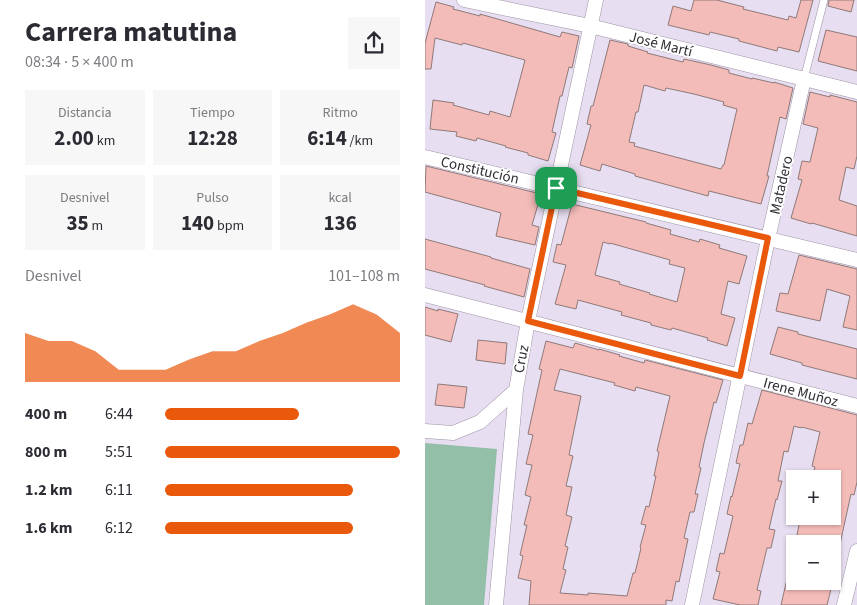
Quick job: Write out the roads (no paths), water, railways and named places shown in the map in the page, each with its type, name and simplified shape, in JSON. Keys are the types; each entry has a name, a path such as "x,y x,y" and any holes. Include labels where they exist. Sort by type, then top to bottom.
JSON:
{"street":[{"name":"José Martí","path":"464,0 590,26 857,92"},
{"name":"Cruz","path":"496,605 516,390 528,321 596,0"},
{"name":"Matadero","path":"692,605 768,238 804,79"},
{"name":"Constitución","path":"425,157 857,260"},
{"name":"Irene Muñoz","path":"425,295 857,406"},
{"path":"425,431 453,433 480,422 516,390"},
{"path":"844,605 857,551"}],"lane":[{"name":"Matadero","path":"804,79 824,0"}]}
